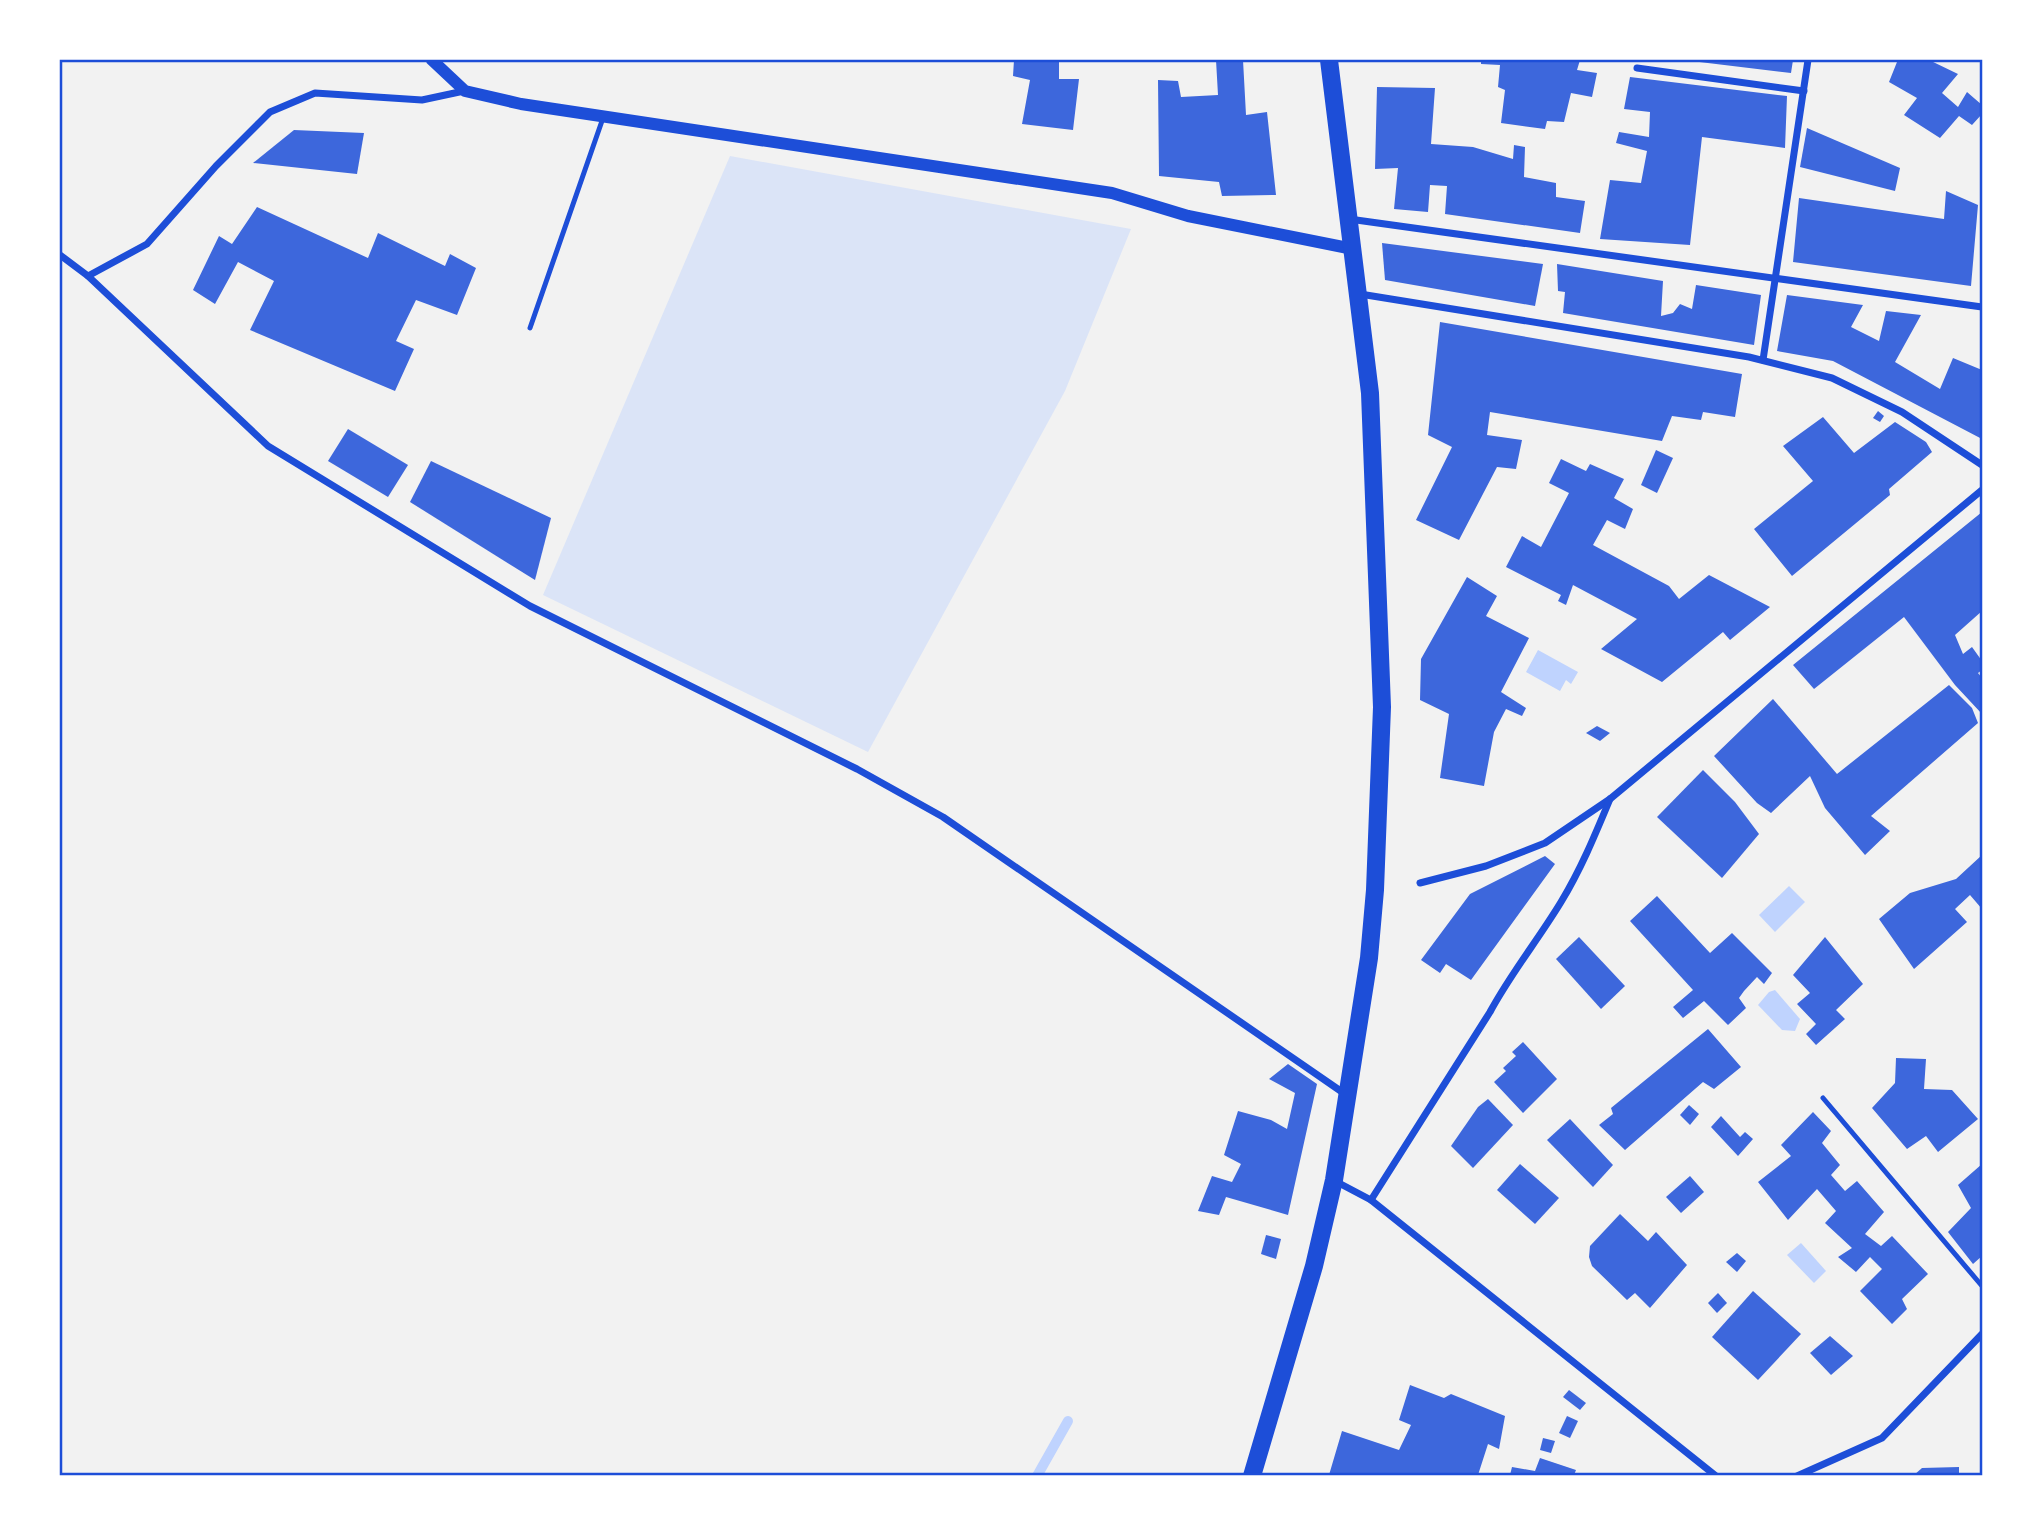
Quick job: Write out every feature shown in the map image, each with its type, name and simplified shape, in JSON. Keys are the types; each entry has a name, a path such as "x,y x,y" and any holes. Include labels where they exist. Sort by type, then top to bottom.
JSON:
{"main road":[{"path":"1252,1475 1314,1266 1334,1180 1369,958 1375,890 1382,707 1370,393 1329,60"}],"street":[{"path":"432,60 465,91"},
{"path":"1763,360 1808,60"},
{"path":"1637,68 1804,91"},
{"path":"88,276 146,244 216,166 270,112 315,93 422,100 465,91 521,104 1112,193 1188,216 1353,249"},
{"path":"1349,219 1983,307"},
{"path":"60,256 88,276 268,446 530,606 857,769 943,817 1349,1096"},
{"path":"1359,294 1763,360 1832,378 1902,412 1983,465"},
{"path":"1420,883 1486,866 1545,843 1610,799 1983,490"},
{"path":"1371,1200 1490,1012 1507,980 1559,905 1584,861 1610,799"},
{"path":"1334,1180 1371,1200 1716,1475"},
{"path":"1797,1475 1882,1438 1983,1334"}],"lane":[{"path":"530,328 604,115"},
{"path":"1823,1098 1983,1286"}],"shaded area":[{"path":"730,156 1131,229 1065,391 868,752 543,595"}],"water":[{"path":"1538,650 1578,672 1571,684 1566,680 1560,691 1526,672"},
{"path":"1789,886 1805,902 1775,932 1759,915"},
{"path":"1775,990 1800,1019 1795,1031 1782,1030 1758,1005 1769,992"},
{"path":"1801,1243 1826,1271 1814,1283 1787,1255"}],"building":[{"path":"1014,60 1059,60 1059,79 1079,79 1073,130 1022,124 1030,80 1013,76"},
{"path":"1216,60 1243,60 1246,115 1267,112 1276,195 1222,196 1219,182 1159,176 1158,80 1178,81 1181,97 1218,95"},
{"path":"1481,60 1580,60 1577,70 1597,73 1592,97 1571,93 1564,122 1547,121 1545,129 1501,123 1505,90 1498,87 1500,65 1481,64"},
{"path":"1683,60 1793,60 1791,73"},
{"path":"1892,60 1929,60 1958,74 1942,93 1958,107 1967,92 1982,105 1982,114 1972,125 1959,116 1940,138 1904,115 1917,98 1889,82 1897,62"},
{"path":"1630,77 1787,96 1785,148 1702,137 1690,245 1600,239 1610,180 1641,183 1647,151 1616,143 1619,132 1649,137 1650,112 1624,109"},
{"path":"1377,87 1435,88 1431,144 1473,147 1513,159 1514,145 1525,147 1524,177 1556,183 1556,197 1585,201 1580,233 1445,214 1447,186 1430,185 1428,212 1394,209 1398,168 1375,169"},
{"path":"1807,128 1900,168 1895,191 1800,167"},
{"path":"294,130 364,133 357,174 253,163"},
{"path":"1946,191 1978,205 1971,286 1793,262 1799,198 1944,219"},
{"path":"257,207 368,258 378,233 445,266 450,254 476,268 457,315 416,300 396,341 414,349 395,391 250,330 274,281 238,262 215,304 193,290 219,236 232,244"},
{"path":"1382,243 1543,264 1535,306 1385,280"},
{"path":"1557,264 1663,281 1661,316 1673,313 1680,304 1692,309 1696,285 1761,295 1754,345 1563,313 1565,292 1558,291"},
{"path":"1787,295 1863,305 1851,327 1879,341 1886,311 1921,315 1895,362 1940,389 1953,358 1982,370 1982,439 1833,361 1777,351"},
{"path":"1440,322 1742,374 1735,417 1703,412 1701,420 1672,416 1662,441 1490,412 1487,435 1522,440 1516,469 1497,467 1459,540 1416,520 1452,447 1428,435"},
{"path":"1878,411 1884,416 1880,422 1873,418"},
{"path":"1823,417 1854,453 1895,422 1926,442 1932,452 1889,489 1890,495 1792,576 1754,529 1813,481 1783,446"},
{"path":"348,429 408,465 388,497 328,461"},
{"path":"1656,450 1673,458 1657,493 1641,485"},
{"path":"1561,459 1586,471 1590,464 1624,479 1614,498 1633,509 1625,529 1607,520 1593,545 1669,586 1679,599 1709,575 1770,607 1730,640 1723,632 1662,682 1601,649 1637,619 1573,585 1566,605 1558,601 1561,595 1506,567 1522,536 1541,547 1569,493 1549,483"},
{"path":"431,461 551,518 535,580 410,502"},
{"path":"1982,512 1982,611 1955,635 1963,654 1972,647 1982,661 1982,670 1978,673 1982,678 1982,714 1955,685 1904,617 1814,689 1793,665"},
{"path":"1467,577 1497,596 1486,616 1529,638 1501,692 1526,708 1522,716 1506,709 1494,732 1484,786 1440,778 1449,714 1420,700 1421,659"},
{"path":"1949,685 1972,708 1978,723 1871,816 1890,831 1865,855 1825,808 1810,776 1771,813 1757,803 1714,756 1773,699 1837,774"},
{"path":"1597,726 1610,733 1600,741 1586,733"},
{"path":"1703,770 1735,802 1759,834 1722,878 1657,817"},
{"path":"1982,855 1982,909 1970,895 1955,909 1967,922 1914,969 1879,919 1910,893 1956,879"},
{"path":"1545,856 1555,864 1471,980 1446,964 1440,973 1421,960 1470,894"},
{"path":"1657,896 1710,953 1732,933 1772,973 1764,984 1757,977 1744,991 1739,998 1746,1008 1728,1025 1704,1001 1683,1018 1673,1007 1693,990 1630,921"},
{"path":"1579,937 1625,986 1601,1009 1556,959"},
{"path":"1825,937 1863,984 1836,1010 1845,1019 1816,1045 1806,1034 1816,1024 1797,1004 1810,993 1793,975"},
{"path":"1708,1029 1741,1067 1714,1089 1703,1082 1625,1150 1599,1125 1613,1114 1611,1108"},
{"path":"1523,1042 1557,1079 1523,1113 1494,1082 1506,1071 1503,1068 1516,1056 1512,1052"},
{"path":"1896,1058 1926,1059 1924,1089 1952,1090 1978,1119 1938,1152 1926,1136 1907,1149 1872,1108 1895,1083"},
{"path":"1288,1064 1317,1084 1288,1215 1226,1197 1219,1215 1198,1211 1212,1176 1232,1182 1241,1164 1224,1155 1238,1111 1271,1120 1287,1129 1295,1093 1269,1079"},
{"path":"1488,1099 1513,1125 1473,1168 1451,1146 1478,1107"},
{"path":"1689,1105 1699,1114 1690,1125 1680,1115"},
{"path":"1813,1112 1831,1131 1822,1143 1840,1165 1831,1175 1845,1191 1857,1181 1884,1212 1865,1234 1881,1246 1892,1236 1928,1274 1902,1299 1907,1309 1892,1324 1860,1291 1882,1269 1870,1257 1856,1272 1838,1257 1852,1248 1825,1223 1836,1211 1817,1189 1788,1220 1758,1182 1791,1156 1781,1145"},
{"path":"1721,1116 1740,1137 1745,1132 1753,1139 1738,1156 1711,1127"},
{"path":"1570,1119 1613,1165 1593,1187 1547,1140"},
{"path":"1520,1164 1559,1198 1535,1224 1497,1190"},
{"path":"1982,1164 1982,1256 1973,1264 1948,1232 1971,1208 1958,1185"},
{"path":"1690,1176 1704,1192 1681,1213 1666,1197"},
{"path":"1620,1214 1648,1241 1656,1232 1687,1265 1650,1308 1635,1293 1627,1300 1592,1266 1589,1257 1590,1246"},
{"path":"1266,1235 1281,1239 1276,1259 1261,1254"},
{"path":"1737,1253 1746,1261 1737,1272 1726,1262"},
{"path":"1753,1291 1801,1334 1758,1380 1712,1337"},
{"path":"1718,1293 1727,1303 1717,1313 1708,1303"},
{"path":"1830,1336 1853,1356 1831,1375 1810,1353"},
{"path":"1410,1385 1444,1398 1451,1394 1505,1416 1499,1449 1488,1444 1478,1475 1329,1475 1342,1431 1399,1450 1411,1425 1399,1420"},
{"path":"1569,1390 1586,1403 1580,1410 1563,1397"},
{"path":"1567,1416 1578,1421 1570,1438 1559,1433"},
{"path":"1543,1438 1555,1441 1551,1453 1540,1450"},
{"path":"1540,1458 1576,1470 1574,1475 1510,1475 1512,1467 1535,1471"},
{"path":"1959,1467 1959,1475 1914,1475 1922,1468"}],"waterway":[{"path":"1037,1476 1068,1421"}]}
